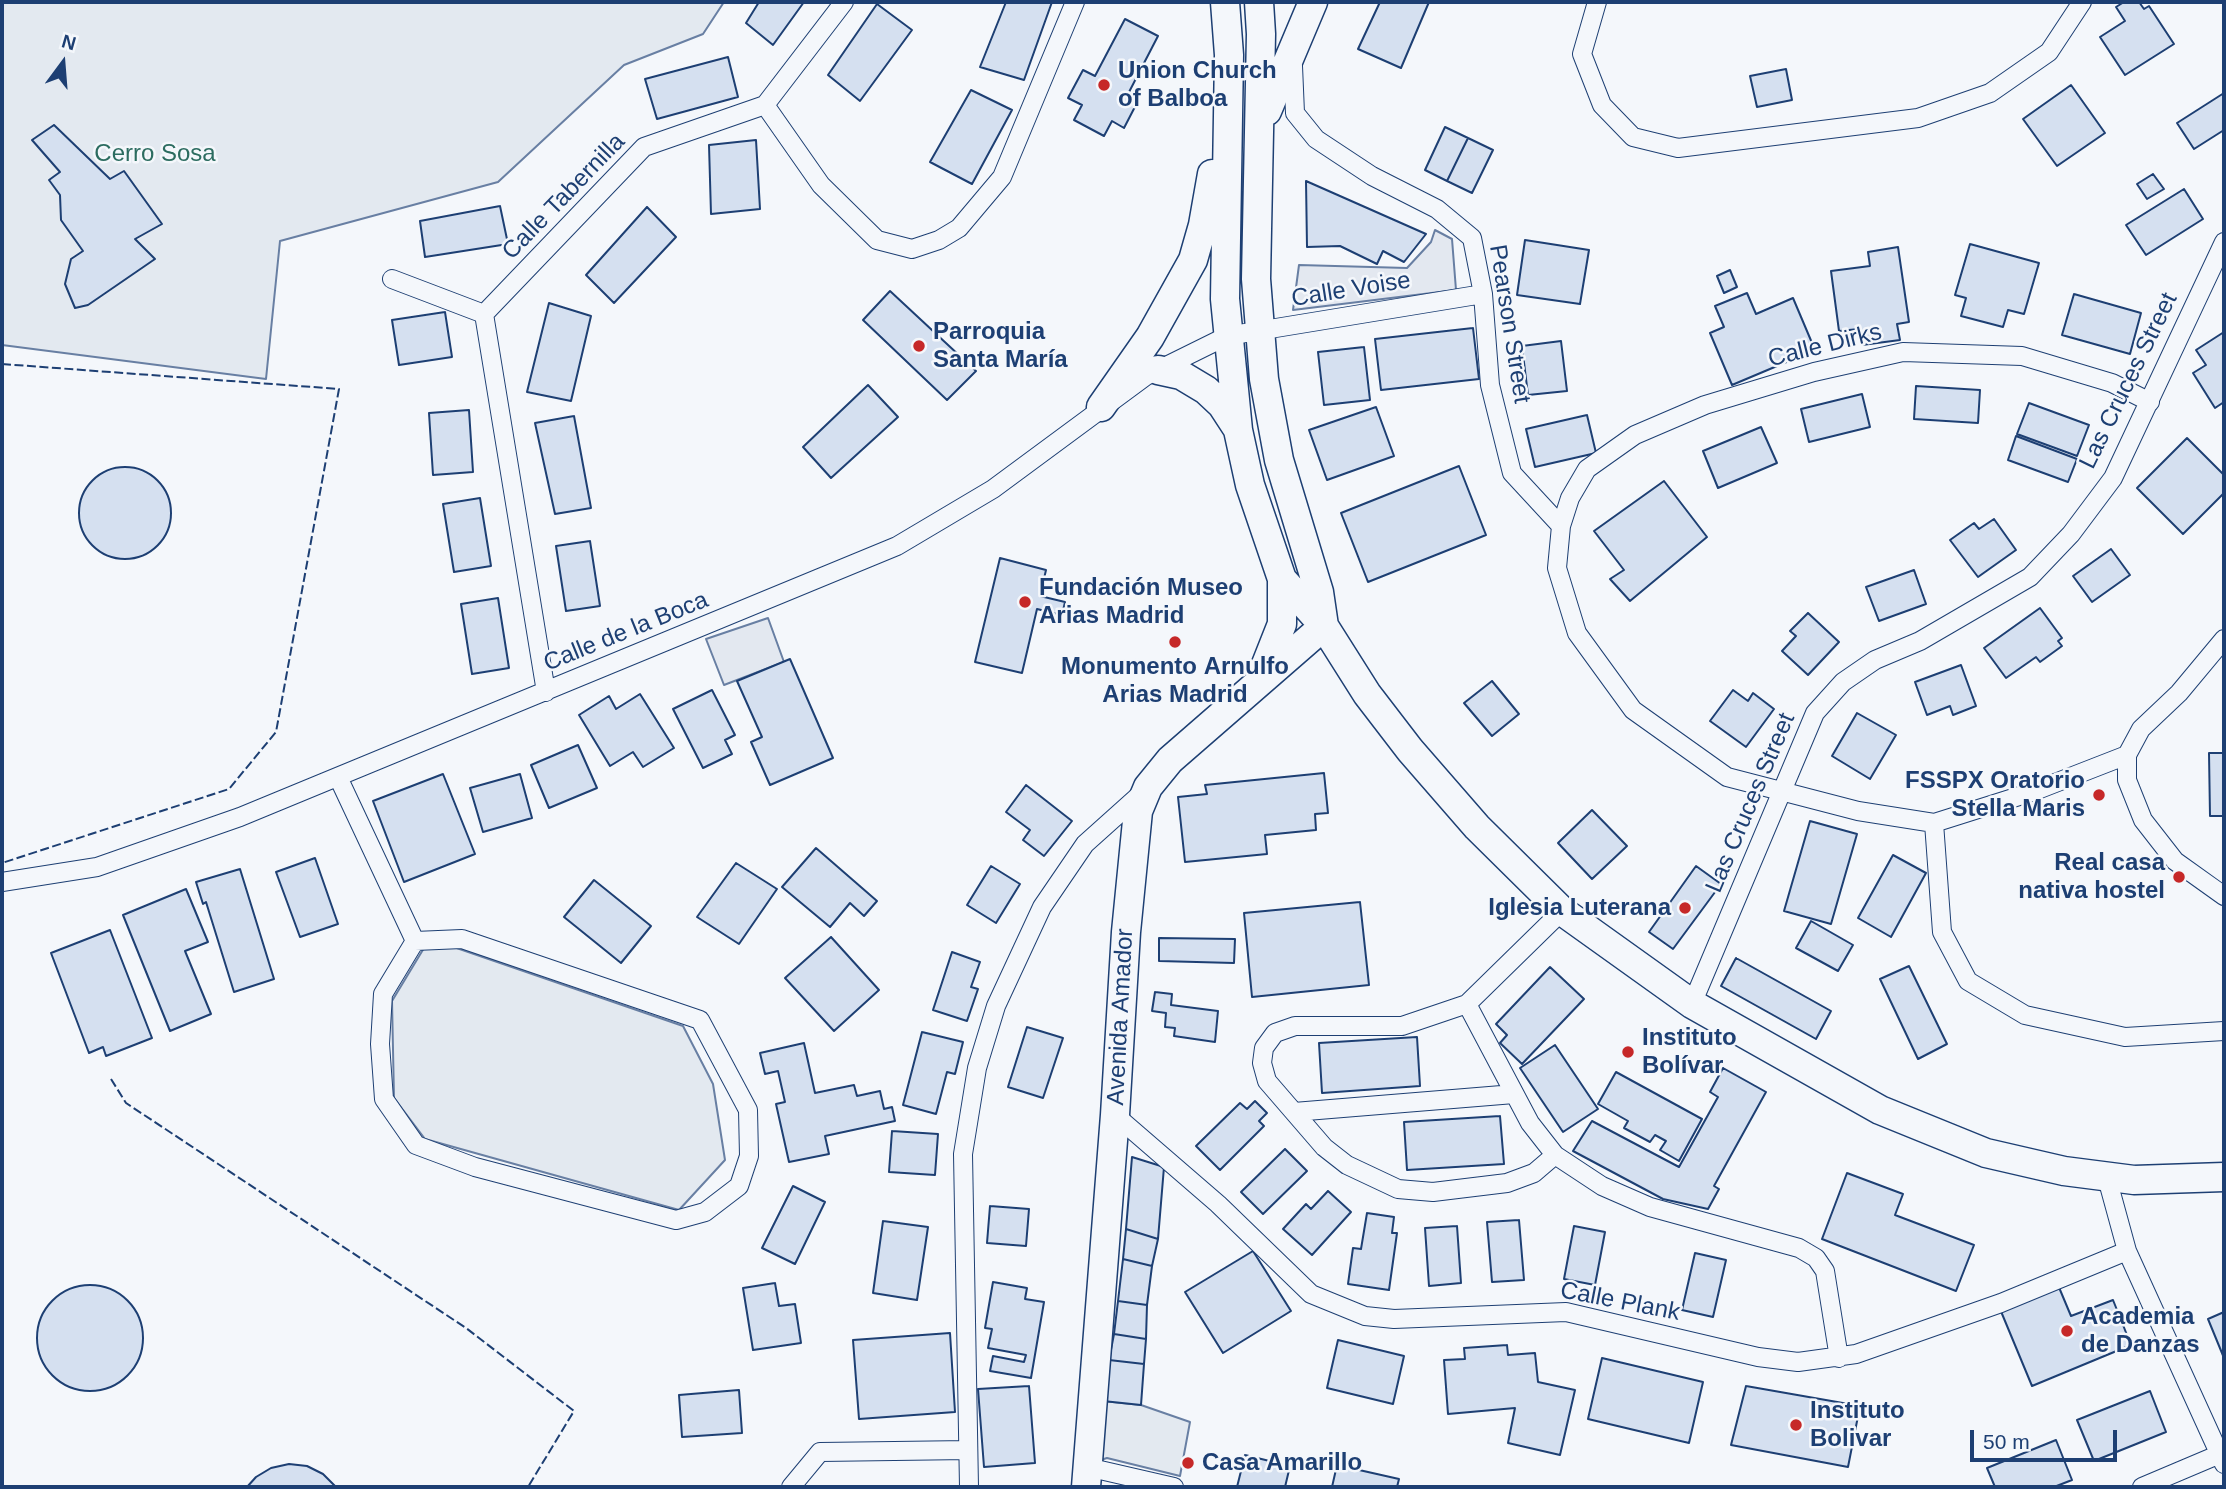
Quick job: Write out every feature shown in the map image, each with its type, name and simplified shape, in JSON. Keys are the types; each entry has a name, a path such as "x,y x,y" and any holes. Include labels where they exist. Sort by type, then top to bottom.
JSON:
{"main road":[{"path":"1259,2 1261,34 1256,279 1264,379 1276,449 1319,592 1324,626"},
{"path":"1257,144 1275,88 1313,2"},
{"path":"1229,3 1226,102 1227,336 1238,430 1259,516 1282,579 1282,624 1256,683"},
{"path":"1101,407 1150,337 1193,260 1203,225 1226,102"},
{"path":"1158,370 1181,375 1206,390 1222,405 1238,430"},
{"path":"1282,579 1324,626 1367,694 1419,761 1477,827 1562,911 1692,1004 1880,1110 1986,1153 2107,1178 2168,1181 2224,1177"},
{"name":"Avenida Amador","path":"1086,1477 1115,1115 1133,838 1148,787 1170,760 1324,626"}],"street":[{"path":"844,2 765,105 821,185 877,240 912,249 939,240 959,228 1002,177 1075,2"},
{"path":"1597,2 1582,54 1602,105 1633,137 1678,148 1918,118 1990,93 2049,52 2082,2"},
{"name":"Pearson Street","path":"1298,34 1292,80 1295,113 1316,139 1372,176 1437,209 1472,238 1483,293 1490,384 1512,473 1560,526"},
{"name":"Calle Tabernilla","path":"484,314 644,147 765,105"},
{"name":"Las Cruces Street","path":"1692,1004 1784,792 1815,713 1843,682 1875,660 1920,641 2030,577 2071,534 2113,478 2224,242"},
{"path":"392,279 484,314 546,692"},
{"name":"Calle Voise","path":"1227,336 1483,293"},
{"name":"Calle de la Boca","path":"2,882 97,867 240,817 897,546 993,489 1101,407 1158,370 1227,336"},
{"name":"Calle Dirks","path":"1934,823 1858,811 1727,777 1633,710 1577,633 1558,568 1560,526 1570,498 1587,469 1635,435 1705,405 1814,372 1903,352 2022,356 2112,383 2150,402"},
{"path":"2224,639 2179,693 2141,729 2127,755 2127,780 2143,820 2175,861 2224,896"},
{"path":"2127,755 2032,792 1934,823 1942,932 1968,981 2025,1015 2125,1037 2224,1031"},
{"path":"338,777 415,941"},
{"path":"969,1487 962,1154 977,1068 996,1006 1042,907 1085,845 1148,787"},
{"path":"1555,1155 1534,1172 1507,1183 1415,1192 1398,1189 1336,1157 1267,1081 1262,1063 1264,1048 1275,1033 1295,1026 1402,1026 1467,1004 1562,911"},
{"path":"462,939 700,1020 748,1110 749,1156 739,1186 705,1212 676,1220 502,1174 416,1145 384,1099 380,1044 383,993 415,941 462,939"},
{"path":"1467,1004 1530,1122 1555,1155 1602,1186 1650,1207 1798,1248 1816,1258 1825,1271 1839,1358"},
{"path":"1294,1112 1514,1094"},
{"name":"Calle Plank","path":"1115,1115 1218,1204 1311,1294 1366,1316 1394,1318 1566,1312 1758,1357 1798,1362 1839,1358 2001,1303 2127,1251"},
{"path":"2107,1178 2127,1251 2222,1459 2142,1487"},
{"path":"791,1487 820,1452 968,1450"},
{"path":"1086,1477 1174,1487"}],"green space":[{"name":"Cerro Sosa","path":"2,2 724,2 703,34 624,65 498,182 280,241 266,379 2,345"},
{"path":"445,944 683,1026 713,1084 725,1160 679,1210 425,1139 394,1098 392,1001 424,948"},
{"path":"1103,1401 1141,1405 1190,1422 1180,1476 1107,1458 1094,1462"}],"shaded area":[{"path":"1435,230 1452,239 1456,290 1293,310 1299,265 1407,268 1431,242"},
{"path":"768,618 784,662 724,685 706,639"}],"building":[{"path":"759,2 804,2 773,45 746,23"},
{"path":"1006,2 1052,2 1024,80 980,67"},
{"path":"1380,2 1429,2 1401,68 1358,49"},
{"path":"2124,2 2139,2 2144,9 2149,6 2174,44 2125,75 2100,37 2125,21 2116,7"},
{"path":"877,4 912,30 860,101 828,75"},
{"name":"Union Church of Balboa","path":"1125,19 1158,36 1128,94 1139,99 1124,128 1112,121 1104,136 1074,120 1082,105 1068,98 1083,70 1095,76"},
{"path":"728,57 738,97 657,119 645,79"},
{"path":"1786,69 1792,100 1757,107 1750,76"},
{"path":"2071,85 2105,133 2057,166 2023,119"},
{"path":"971,90 1012,110 972,184 930,162"},
{"path":"2224,93 2224,130 2194,149 2177,123"},
{"path":"54,125 110,179 124,171 162,224 135,239 155,259 88,305 75,308 65,284 71,259 83,251 61,220 60,195 49,180 60,172 32,140"},
{"path":"1445,127 1468,138 1447,181 1425,170"},
{"path":"1468,138 1493,150 1472,193 1447,181"},
{"path":"756,140 760,209 711,214 709,145"},
{"path":"2153,174 2164,189 2147,199 2137,184"},
{"path":"1306,181 1426,234 1404,262 1383,251 1377,264 1340,246 1307,247"},
{"path":"2184,189 2203,219 2146,255 2126,225"},
{"path":"500,206 508,244 425,257 420,221"},
{"path":"647,207 676,237 614,303 586,275"},
{"path":"1525,240 1589,250 1580,304 1517,295"},
{"path":"1970,244 2039,263 2024,314 2008,310 2003,327 1961,316 1966,298 1955,295"},
{"path":"1898,247 1909,322 1897,324 1900,340 1862,345 1859,329 1839,331 1831,271 1870,266 1868,252"},
{"path":"1730,270 1737,287 1724,293 1717,276"},
{"name":"Parroquia Santa María","path":"890,291 976,371 947,400 863,320"},
{"path":"1747,293 1756,314 1793,298 1815,350 1732,385 1710,333 1724,327 1715,306"},
{"path":"2074,294 2141,313 2130,354 2062,335"},
{"path":"549,303 591,316 571,401 527,392"},
{"path":"445,312 452,357 399,365 392,320"},
{"path":"1473,328 1479,379 1381,390 1375,339"},
{"path":"2224,332 2224,402 2215,408 2193,373 2206,365 2196,350"},
{"path":"1561,341 1567,391 1528,395 1522,346"},
{"path":"1364,347 1370,400 1324,405 1318,352"},
{"path":"868,385 898,417 831,478 803,447"},
{"path":"1916,386 1980,390 1978,423 1914,419"},
{"path":"1862,394 1870,427 1809,442 1801,409"},
{"path":"2029,403 2089,425 2077,456 2017,434"},
{"path":"1376,407 1394,456 1327,480 1309,430"},
{"path":"469,410 473,472 433,475 429,413"},
{"path":"1587,415 1596,453 1535,467 1526,429"},
{"path":"574,416 591,508 555,514 535,423"},
{"path":"1761,427 1777,463 1718,488 1703,451"},
{"path":"2016,436 2077,459 2068,482 2008,460"},
{"path":"2187,438 2224,475 2224,493 2183,534 2137,488"},
{"path":"1459,466 1486,535 1368,582 1341,513"},
{"path":"125,467 143,470 158,480 168,495 171,513 168,531 158,546 143,556 125,559 107,556 92,546 82,531 79,513 82,495 92,480 107,470"},
{"path":"1664,481 1707,537 1630,601 1610,579 1624,570 1594,531"},
{"path":"480,498 491,566 454,572 443,504"},
{"path":"1994,519 2016,550 1978,577 1950,540 1974,523 1979,529"},
{"path":"590,541 600,606 566,611 556,546"},
{"path":"2111,549 2130,575 2092,602 2073,576"},
{"path":"1000,558 1046,570 1040,596 1065,602 1062,615 1037,609 1022,673 975,662"},
{"path":"1914,570 1926,604 1879,621 1866,587"},
{"path":"498,598 509,668 472,674 461,604"},
{"path":"2040,608 2062,638 2058,641 2062,646 2040,662 2036,657 2006,678 1984,648"},
{"path":"1808,613 1839,642 1808,675 1782,651 1796,636 1790,631"},
{"path":"790,659 833,758 770,785 751,742 762,737 737,681"},
{"path":"1961,665 1976,706 1953,715 1950,706 1927,715 1915,682"},
{"path":"1492,681 1519,714 1492,736 1464,703"},
{"path":"712,690 735,735 725,740 732,754 703,768 673,709"},
{"path":"1733,690 1748,701 1753,693 1774,709 1746,747 1710,721"},
{"path":"640,694 674,748 643,767 633,752 610,766 579,715 609,696 616,709"},
{"path":"1857,713 1896,735 1870,779 1832,756"},
{"path":"578,745 597,788 549,808 531,765"},
{"path":"2209,753 2224,753 2224,816 2210,816"},
{"path":"1324,773 1328,813 1315,814 1316,830 1265,835 1267,854 1185,862 1178,797 1207,794 1205,785"},
{"path":"443,774 475,854 404,882 373,801"},
{"path":"520,774 532,818 483,832 470,788"},
{"path":"1026,785 1072,821 1044,856 1023,840 1030,830 1006,812"},
{"path":"1592,810 1627,846 1592,879 1558,843"},
{"path":"1810,821 1857,834 1831,924 1784,911"},
{"path":"816,848 877,901 864,916 850,903 830,927 782,887"},
{"path":"1893,855 1926,873 1891,937 1858,918"},
{"path":"315,858 338,924 300,937 276,872"},
{"path":"736,863 777,889 739,944 697,917"},
{"path":"991,866 1020,884 996,923 967,905"},
{"name":"Iglesia Luterana","path":"1696,866 1721,884 1673,949 1649,932"},
{"path":"240,869 274,979 234,992 206,902 203,904 196,882"},
{"path":"594,880 651,926 621,963 564,917"},
{"path":"186,889 208,942 185,951 211,1014 170,1031 123,915"},
{"path":"1360,902 1369,985 1252,997 1244,913"},
{"path":"1811,921 1853,945 1838,971 1796,948"},
{"path":"110,930 152,1038 106,1056 103,1047 89,1053 51,953"},
{"path":"831,937 879,990 834,1031 785,978"},
{"path":"1159,938 1235,939 1234,963 1159,961"},
{"path":"952,952 980,962 971,987 978,989 967,1021 933,1010"},
{"path":"1736,958 1831,1011 1816,1039 1721,986"},
{"path":"1909,966 1947,1044 1918,1059 1880,979"},
{"path":"1550,967 1584,999 1522,1064 1500,1043 1507,1035 1496,1024"},
{"path":"1155,992 1172,994 1171,1005 1218,1011 1215,1042 1174,1036 1175,1028 1165,1027 1166,1013 1152,1011"},
{"path":"1027,1027 1063,1038 1043,1098 1008,1087"},
{"path":"922,1032 963,1042 955,1074 947,1072 936,1114 903,1105"},
{"path":"1417,1037 1420,1086 1322,1093 1319,1043"},
{"path":"804,1043 815,1093 854,1085 857,1096 880,1091 884,1109 892,1107 895,1121 825,1136 829,1154 789,1162 776,1104 785,1102 778,1071 765,1074 760,1053"},
{"path":"1555,1045 1598,1109 1563,1132 1520,1068"},
{"path":"1723,1068 1766,1092 1714,1186 1719,1189 1708,1209 1663,1199 1573,1151 1592,1121 1679,1167 1718,1097 1710,1092"},
{"path":"1616,1072 1702,1119 1679,1161 1660,1150 1666,1141 1655,1135 1650,1142 1624,1128 1628,1121 1598,1104"},
{"path":"1255,1101 1267,1113 1259,1121 1264,1126 1220,1170 1196,1146 1240,1103 1247,1109"},
{"path":"1500,1116 1504,1164 1407,1170 1404,1122"},
{"path":"892,1131 938,1134 935,1175 889,1172"},
{"path":"1285,1149 1307,1171 1263,1214 1241,1192"},
{"path":"1132,1157 1164,1167 1158,1239 1126,1229"},
{"path":"1847,1173 1903,1194 1895,1215 1974,1245 1956,1291 1822,1239"},
{"path":"793,1186 825,1202 795,1264 762,1248"},
{"path":"1328,1191 1351,1212 1312,1255 1283,1229 1306,1204 1311,1209"},
{"path":"990,1206 1029,1209 1026,1246 987,1243"},
{"path":"1367,1213 1394,1217 1392,1233 1397,1233 1389,1290 1348,1284 1353,1248 1361,1249"},
{"path":"1519,1220 1524,1280 1492,1282 1487,1222"},
{"path":"883,1221 928,1227 917,1300 873,1293"},
{"path":"1457,1226 1461,1283 1429,1286 1425,1228"},
{"path":"1574,1226 1605,1232 1595,1285 1564,1279"},
{"path":"1126,1229 1158,1239 1152,1266 1123,1259"},
{"path":"1253,1251 1291,1311 1223,1353 1185,1292"},
{"path":"1695,1253 1726,1260 1713,1317 1682,1310"},
{"path":"1123,1259 1152,1266 1147,1305 1118,1301"},
{"path":"993,1282 1027,1288 1025,1299 1044,1302 1031,1378 990,1371 993,1356 1024,1362 1026,1355 988,1348 992,1329 985,1328"},
{"path":"775,1283 779,1306 795,1304 801,1343 753,1350 743,1288"},
{"path":"90,1285 110,1289 127,1301 139,1318 143,1338 139,1358 127,1375 110,1387 90,1391 70,1387 53,1375 41,1358 37,1338 41,1318 53,1301 70,1289"},
{"name":"Academia de Danzas","path":"2058,1285 2071,1316 2113,1300 2131,1345 2032,1386 2000,1309"},
{"path":"1118,1301 1147,1305 1146,1339 1114,1334"},
{"path":"2224,1312 2224,1358 2208,1319"},
{"path":"950,1333 955,1412 859,1419 853,1340"},
{"path":"1114,1334 1146,1339 1144,1364 1109,1360"},
{"path":"1338,1340 1404,1356 1393,1404 1327,1388"},
{"path":"1507,1345 1508,1355 1535,1353 1538,1382 1575,1390 1560,1455 1508,1443 1515,1408 1448,1414 1444,1360 1465,1359 1464,1348"},
{"path":"1602,1358 1703,1382 1689,1443 1588,1419"},
{"path":"1109,1360 1144,1364 1141,1405 1103,1401"},
{"path":"1029,1386 1035,1463 984,1467 978,1389"},
{"name":"Instituto Bolivar","path":"1746,1386 1860,1406 1848,1467 1731,1445"},
{"path":"739,1390 742,1433 682,1437 679,1395"},
{"path":"2150,1391 2166,1432 2094,1461 2077,1420"},
{"path":"2056,1440 2072,1480 2054,1487 1995,1487 1987,1468"},
{"path":"1245,1455 1290,1466 1285,1487 1237,1487"},
{"path":"289,1464 307,1466 323,1474 336,1487 247,1487 256,1477 271,1468"},
{"path":"1337,1465 1399,1479 1397,1487 1332,1487"}],"fence":[{"path":"2,364 339,389 276,732 229,789 2,863"},
{"path":"111,1079 126,1103 466,1328 574,1411 528,1487"}],"place":[{"name":"Union Church of Balboa","path":"1104,85"},
{"name":"Parroquia Santa María","path":"919,346"},
{"name":"Fundación Museo Arias Madrid","path":"1025,602"},
{"name":"Monumento Arnulfo Arias Madrid","path":"1175,642"},
{"name":"FSSPX Oratorio Stella Maris","path":"2099,795"},
{"name":"Real casa nativa hostel","path":"2179,877"},
{"name":"Iglesia Luterana","path":"1685,908"},
{"name":"Instituto Bolívar","path":"1628,1052"},
{"name":"Academia de Danzas","path":"2067,1331"},
{"name":"Instituto Bolivar","path":"1796,1425"},
{"name":"Casa Amarillo","path":"1188,1463"}]}
